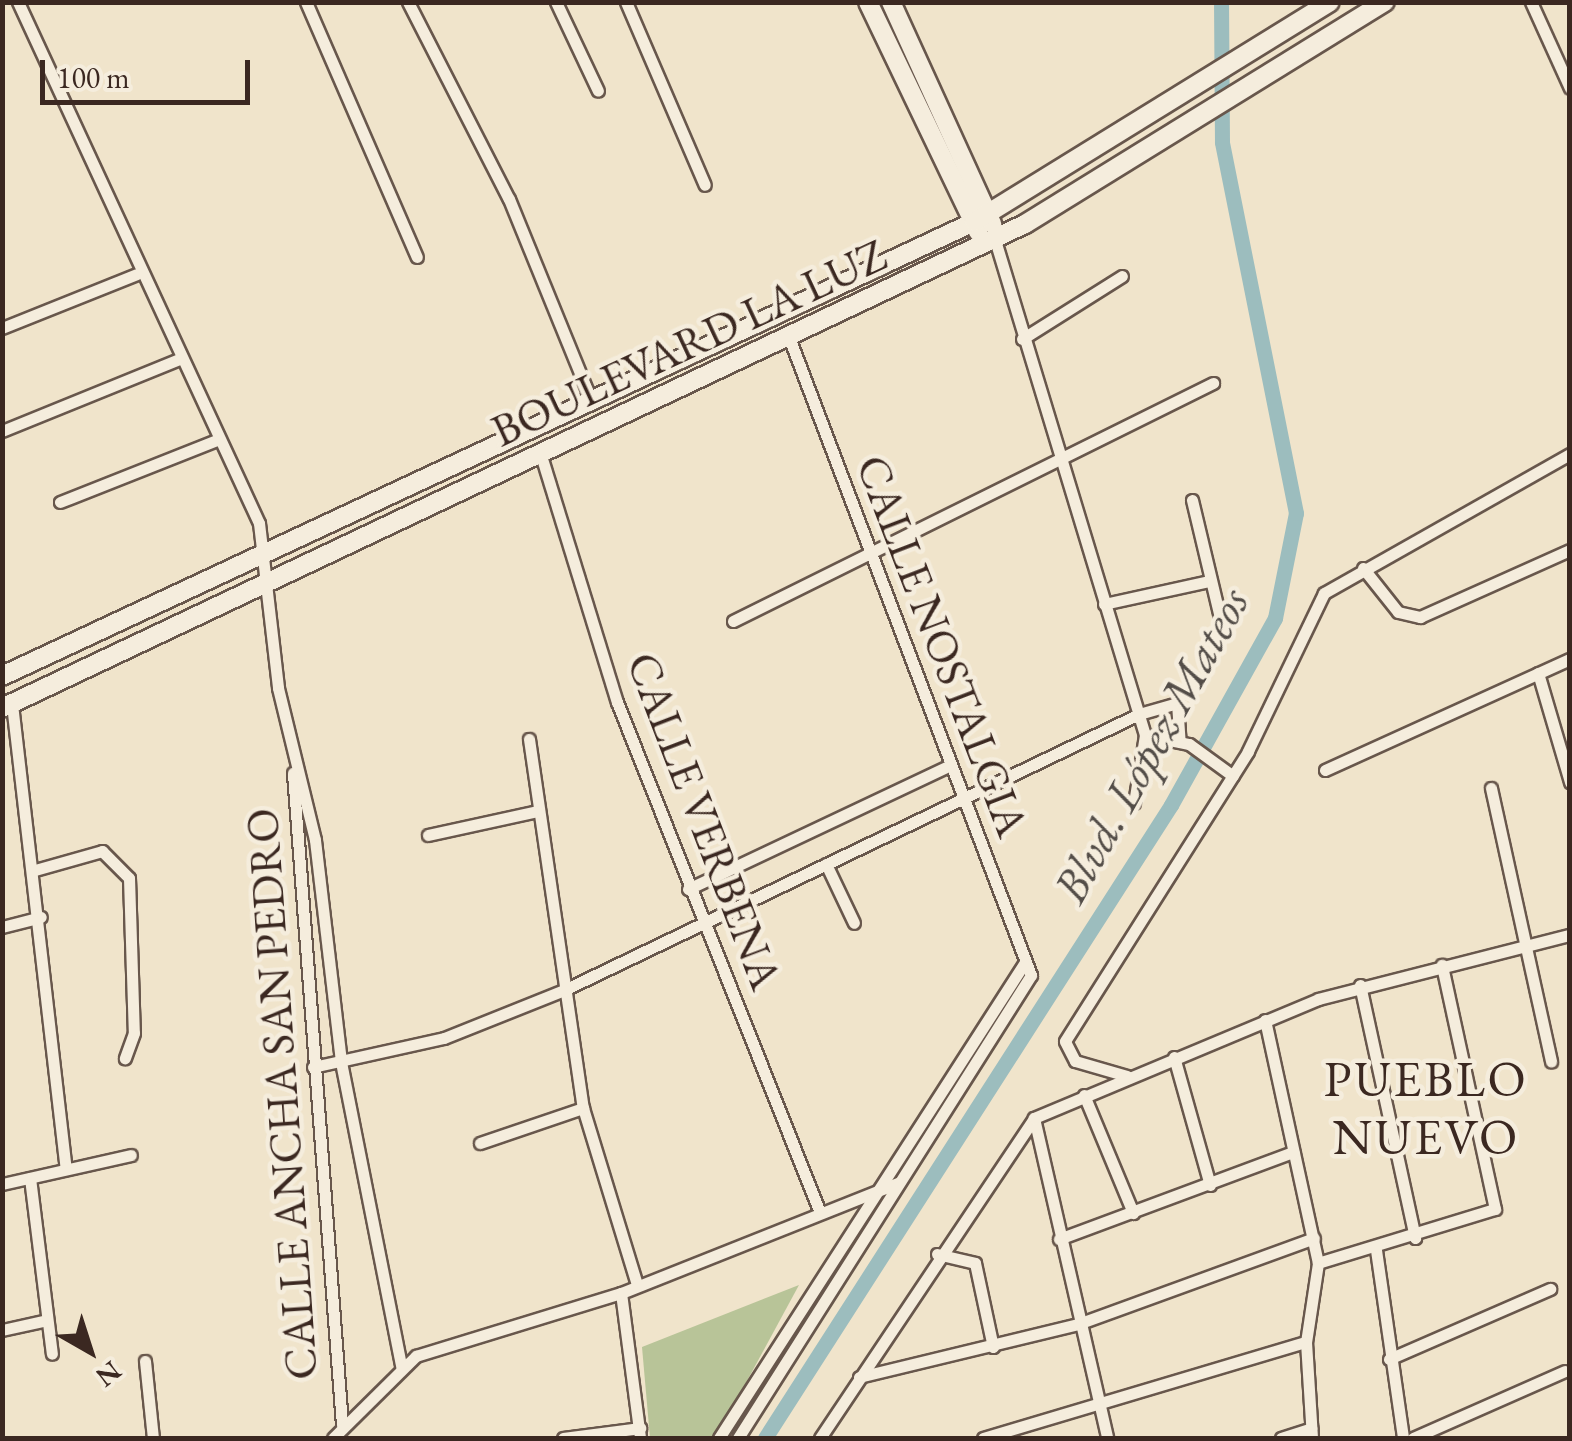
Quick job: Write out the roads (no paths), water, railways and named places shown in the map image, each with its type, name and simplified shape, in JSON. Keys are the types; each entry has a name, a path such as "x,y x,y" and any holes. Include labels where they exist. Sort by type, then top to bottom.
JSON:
{"main road":[{"path":"868,2 982,218"},
{"path":"891,2 991,247"},
{"name":"BOULEVARD LA LUZ","path":"2,676 982,218 1150,120 1330,2"},
{"name":"BOULEVARD LA LUZ","path":"8,706 540,452 991,247 1206,117 1384,2"},
{"path":"1150,120 1160,145"}],"street":[{"path":"18,2 137,274 219,440 264,552"},
{"path":"306,2 417,257"},
{"path":"408,2 508,200 592,402"},
{"path":"556,2 598,91"},
{"path":"626,2 704,185"},
{"path":"1531,2 1570,88"},
{"path":"991,247 1145,736 1134,803"},
{"path":"2,328 137,274"},
{"path":"1022,338 1122,276"},
{"name":"CALLE NOSTALGIA","path":"790,340 948,766 1031,976 898,1184"},
{"path":"2,431 179,359"},
{"path":"733,621 871,560 1213,383"},
{"path":"60,502 219,440"},
{"name":"CALLE VERBENA","path":"540,452 617,702 702,924 819,1210"},
{"path":"1128,1076 1075,1061 1066,1041 1140,930 1229,773 1313,610 1363,568 1570,454"},
{"path":"1192,500 1224,630"},
{"path":"1363,568 1398,612 1420,617 1570,550"},
{"name":"CALLE ANCHA SAN PEDRO","path":"264,552 261,586 292,759 315,840 342,1062 401,1366"},
{"path":"1104,604 1209,581"},
{"path":"1325,770 1570,659"},
{"path":"1538,674 1570,782"},
{"path":"313,1068 444,1038 564,990 1138,714 1177,703 1184,743"},
{"path":"8,706 41,917 66,1170"},
{"path":"1145,736 1184,743 1229,773"},
{"path":"529,739 583,1108 637,1286"},
{"name":"CALLE ANCHA SAN PEDRO","path":"292,759 342,1424"},
{"path":"688,888 948,766"},
{"path":"1490,788 1529,945 1551,1060"},
{"path":"428,835 537,812"},
{"path":"35,870 102,852 129,878 134,1033 125,1058"},
{"path":"826,864 854,923"},
{"path":"2,927 41,917"},
{"path":"820,1438 937,1254 1034,1118 1174,1057 1360,985 1570,936"},
{"path":"719,1438 1026,962"},
{"path":"1318,1263 1491,1215 1496,1196 1442,965"},
{"path":"1360,985 1415,1238"},
{"path":"1265,1020 1318,1263 1306,1342 1311,1434 1281,1438"},
{"path":"1174,1057 1210,1185"},
{"path":"1084,1095 1132,1214"},
{"path":"480,1143 583,1108"},
{"path":"1034,1118 1107,1438"},
{"path":"1059,1239 1293,1152"},
{"path":"2,1184 131,1155"},
{"path":"30,1178 52,1354"},
{"path":"333,1438 342,1424 401,1366 620,1293 819,1210 898,1184"},
{"path":"738,1438 898,1184"},
{"path":"859,1377 1078,1324 1314,1238"},
{"path":"1376,1250 1403,1438"},
{"path":"937,1254 975,1263 993,1347"},
{"path":"1389,1359 1550,1289"},
{"path":"563,1438 640,1433 620,1293"},
{"path":"2,1330 47,1320"},
{"path":"983,1438 1100,1407 1306,1342"},
{"path":"145,1361 153,1438"},
{"path":"1413,1438 1565,1370"}],"waterway":[{"name":"Blvd. López Mateos","path":"765,1438 1171,805 1275,618 1296,513 1222,142 1221,2"}],"district":[{"name":"PUEBLO NUEVO","path":"1426,1107"}]}
